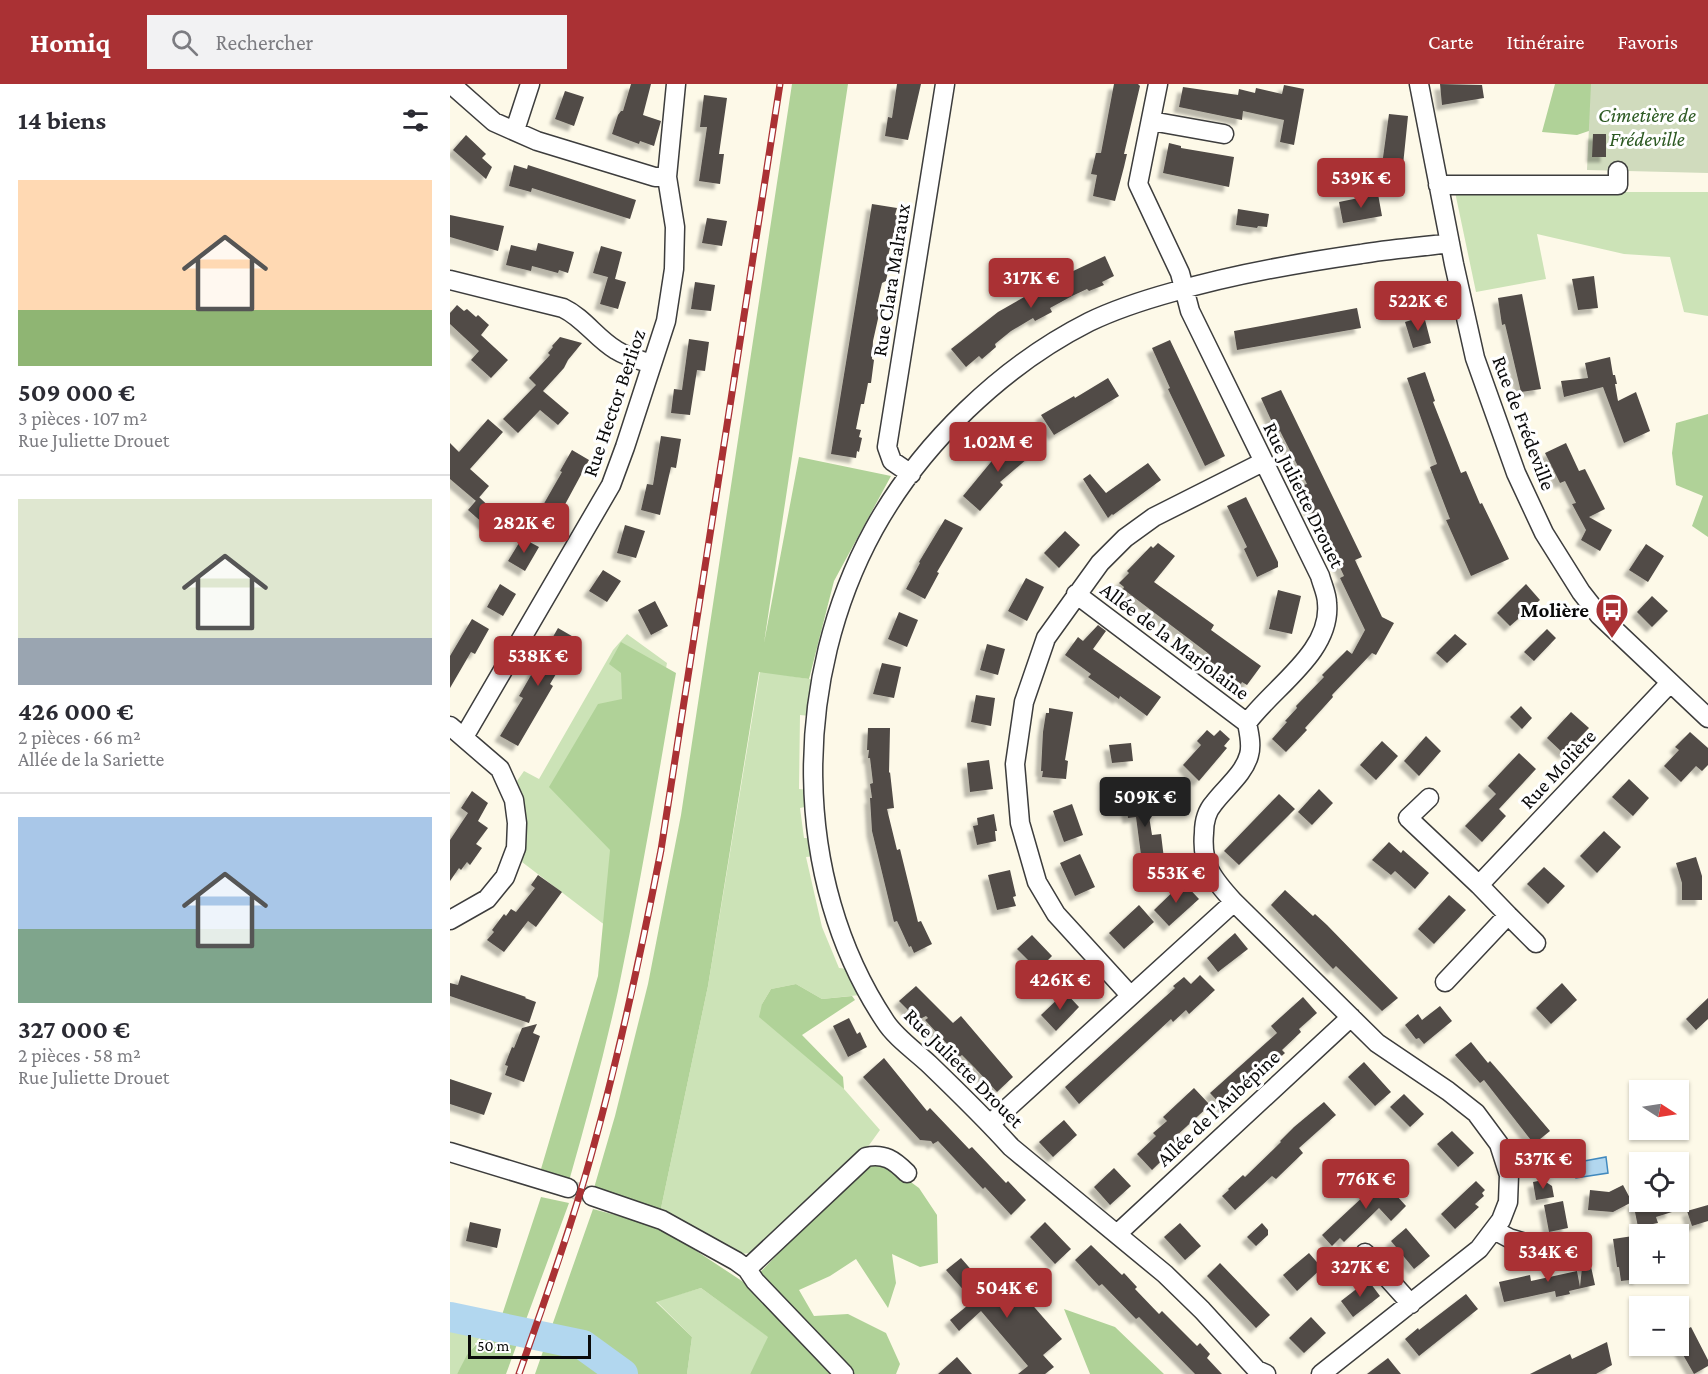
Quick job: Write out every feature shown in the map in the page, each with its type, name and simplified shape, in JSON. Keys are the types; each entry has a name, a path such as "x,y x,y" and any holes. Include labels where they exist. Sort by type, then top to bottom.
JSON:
{"street":[{"path":"451,84 494,122 537,141 655,177 667,177"},
{"path":"515,130 530,84"},
{"name":"Rue Hector Berlioz","path":"457,731 611,485 625,447 666,321 674,269 675,227 667,177 676,84"},
{"name":"Rue Clara Malraux","path":"911,474 892,461 887,447 945,84"},
{"path":"1158,84 1138,184 1180,273 1184,289"},
{"name":"Rue de Frédeville","path":"1419,84 1475,358 1516,474 1544,533 1572,579 1599,615 1708,718"},
{"path":"1151,121 1224,135"},
{"path":"1438,184 1618,185 1618,171"},
{"name":"Rue Juliette Drouet","path":"1266,1374 1257,1370 1202,1310 1165,1274 1011,1147 886,1024 841,936 830,898 817,823 813,773 814,731 820,690 840,606 874,528 923,457 983,395 1018,366 1089,322 1128,305 1204,283 1297,265 1450,243"},
{"path":"450,280 563,308 575,313 614,349 628,357 652,364"},
{"name":"Rue Juliette Drouet","path":"1184,289 1190,311 1320,576 1327,603 1324,632 1311,654 1247,723"},
{"path":"1130,995 1056,914 1037,882 1020,823 1015,764 1024,702 1046,638 1100,562 1125,538 1154,517 1263,462"},
{"name":"Allée de la Marjolaine","path":"1076,594 1247,723"},
{"name":"Rue Molière","path":"1479,885 1670,683"},
{"path":"1247,723 1250,754 1244,768 1212,806 1205,818 1203,851 1208,868 1217,883 1234,902 1377,1043 1476,1113 1499,1144 1509,1175 1508,1202 1501,1220 1479,1249 1321,1374"},
{"path":"450,920 487,899 505,878 516,848 517,824 514,800 500,769 457,731"},
{"path":"1429,798 1408,818 1536,943"},
{"path":"990,1124 1234,902"},
{"path":"1445,982 1508,915"},
{"name":"Allée de l'Aubépine","path":"1118,1234 1351,1017"},
{"path":"450,1152 568,1188"},
{"path":"747,1269 866,1157 886,1156 907,1173"},
{"path":"592,1196 662,1220 747,1269 755,1281 844,1374"},
{"path":"1494,1230 1509,1238 1538,1247"},
{"path":"1365,1253 1411,1304"}],"green space":[{"path":"792,84 848,84 764,643 799,457 891,476 834,581 809,679 759,672 708,986 660,1213 594,1188 615,1116 648,984 681,815"},
{"path":"1555,84 1641,84 1621,120 1577,135 1542,132"},
{"name":"Cimetière de Frédeville","path":"1591,84 1708,84 1708,173 1587,170"},
{"path":"1455,192 1708,192 1708,316 1684,312 1670,257 1624,254 1537,234 1546,279 1476,292"},
{"path":"1708,414 1708,537 1692,526 1703,496 1676,485 1672,453 1676,423"},
{"path":"627,634 667,663 645,780 610,929 522,862 526,840 526,821 517,781 524,771 539,779 613,650"},
{"path":"621,642 676,673 618,991 569,1181 541,1169 598,976 610,850 549,787 598,704 622,699 621,673 609,664"},
{"path":"760,671 815,680 810,716 800,715 799,789 809,790 809,806 800,808 804,838 813,838 816,856 806,857 822,927 839,968 849,969 860,995 822,999 796,984 771,989 762,1004 880,1130 867,1148 755,1252 736,1255 660,1213 708,986"},
{"path":"796,984 822,999 852,996 855,1000 802,1035 843,1077 844,1089 759,1017 762,1004 771,989"},
{"path":"883,1162 919,1188 937,1215 938,1263 920,1267 892,1254 896,1283 888,1308 856,1259 830,1276 799,1290 814,1316 848,1314 886,1333 900,1364 896,1374 750,1374 768,1337 701,1288 656,1302 692,1337 687,1374 535,1374 593,1209 660,1227 748,1285 865,1163"},
{"path":"541,1197 569,1203 506,1374 457,1374 467,1355 502,1315"},
{"path":"701,1288 769,1337 750,1374 687,1374 692,1337 656,1301"},
{"path":"1064,1309 1115,1327 1164,1374 1090,1374"},
{"path":"450,1320 486,1327 457,1374 450,1374"}],"water":[{"path":"1606,1157 1608,1173 1576,1178 1573,1163"}],"building":[{"path":"631,84 651,84 643,115 661,121 654,146 640,141 639,144 612,134 618,115 623,111"},
{"path":"897,84 921,84 908,140 885,136 888,117 892,118"},
{"path":"1114,84 1138,84 1140,86 1115,201 1093,196 1097,175 1091,174 1096,153 1101,153"},
{"path":"1440,84 1482,85 1484,98 1442,105"},
{"path":"1284,85 1304,89 1294,145 1280,142 1284,120 1243,111 1242,120 1179,107 1183,87 1238,95 1239,89 1255,93 1256,88 1282,94"},
{"path":"565,91 584,97 574,126 555,119"},
{"path":"704,95 727,98 719,154 724,154 720,184 699,181 707,127 700,127"},
{"path":"1389,114 1408,116 1402,175 1381,172"},
{"path":"1593,134 1606,134 1606,157 1592,157"},
{"path":"466,135 486,154 482,158 492,167 486,179 453,150"},
{"path":"1169,143 1181,146 1181,148 1234,157 1229,187 1163,173"},
{"path":"514,165 527,169 528,165 636,200 630,219 532,188 531,192 509,186"},
{"path":"1378,194 1382,216 1343,223 1339,202"},
{"path":"872,204 897,208 895,215 898,216 888,256 891,256 886,281 882,283 876,309 880,310 873,341 872,359 874,360 871,383 868,383 864,404 861,404 856,429 861,430 859,437 862,438 856,458 831,454"},
{"path":"1238,209 1269,214 1267,227 1236,225"},
{"path":"450,215 504,226 498,251 450,237"},
{"path":"707,218 727,221 722,246 702,243"},
{"path":"538,243 574,252 568,273 559,270 558,273 532,266 531,271 506,265 511,245 536,251"},
{"path":"601,246 622,252 615,279 593,273"},
{"path":"1105,256 1114,276 1102,282 1104,285 1072,296 1050,308 1052,312 1035,321 1033,318 1011,331 982,359 979,356 966,367 951,349 998,312 1052,281"},
{"path":"1594,276 1598,308 1578,310 1572,279"},
{"path":"608,277 626,282 618,309 600,304"},
{"path":"695,282 715,285 711,311 691,309"},
{"path":"1522,294 1541,389 1521,392 1505,324 1502,325 1498,298"},
{"path":"457,305 464,311 467,309 476,317 478,315 489,325 481,335 508,360 491,378 471,360 479,351 450,324 450,313"},
{"path":"1357,308 1361,328 1237,350 1234,331"},
{"path":"1424,316 1431,343 1413,348 1405,322"},
{"path":"560,337 582,343 543,391 569,413 558,425 540,410 518,433 503,419 536,385 529,378 550,355 548,353"},
{"path":"689,339 709,342 705,371 697,370 690,415 671,413 674,389 682,390"},
{"path":"1170,340 1225,456 1205,466 1168,389 1170,388 1152,348"},
{"path":"1610,357 1617,384 1615,384 1618,401 1636,392 1650,431 1624,443 1603,387 1564,397 1561,381 1588,378 1585,363"},
{"path":"1425,372 1435,401 1433,402 1461,473 1466,471 1480,504 1482,503 1509,559 1471,576 1446,520 1450,519 1430,467 1437,464 1407,378"},
{"path":"1108,378 1119,396 1054,435 1041,415"},
{"path":"1281,390 1362,557 1355,560 1382,617 1394,623 1376,655 1372,653 1332,695 1333,697 1305,728 1307,730 1286,752 1272,739 1287,722 1285,721 1297,708 1296,706 1324,677 1322,675 1347,650 1352,654 1365,630 1340,578 1344,576 1337,559 1316,515 1313,516 1305,500 1309,497 1303,485 1307,484 1280,431 1277,433 1261,398"},
{"path":"488,419 503,432 470,469 489,486 476,501 450,479 450,443 459,452"},
{"path":"661,436 681,439 676,468 671,467 660,515 641,510 647,484 653,485"},
{"path":"1022,436 1035,452 1000,482 1003,485 980,511 963,496 1000,451"},
{"path":"1566,443 1579,471 1585,469 1605,509 1589,517 1612,530 1600,551 1581,540 1586,530 1572,504 1576,503 1565,481 1560,483 1545,453"},
{"path":"572,450 589,460 555,523 538,514"},
{"path":"1148,463 1161,480 1108,518 1083,479 1090,474 1106,493"},
{"path":"479,497 496,513 485,525 468,510"},
{"path":"1246,497 1278,562 1278,567 1257,577 1244,549 1247,547 1227,506"},
{"path":"945,519 963,528 937,572 939,573 925,599 906,589"},
{"path":"625,525 645,531 636,558 617,553"},
{"path":"1065,531 1080,545 1059,568 1044,553"},
{"path":"522,538 539,547 525,571 508,561"},
{"path":"1158,543 1175,556 1154,582 1214,625 1211,630 1261,666 1247,685 1242,682 1241,684 1206,658 1209,654 1123,589 1124,587 1119,583 1151,546 1153,548"},
{"path":"1646,544 1664,556 1648,582 1629,570"},
{"path":"603,570 621,581 607,602 589,591"},
{"path":"1026,578 1044,587 1027,621 1008,611"},
{"path":"500,584 516,594 503,616 487,607"},
{"path":"1526,584 1540,600 1510,626 1497,613"},
{"path":"1278,590 1301,596 1292,634 1269,629"},
{"path":"1652,596 1668,611 1652,627 1637,612"},
{"path":"655,601 668,626 651,635 638,610"},
{"path":"899,612 918,620 907,647 888,639"},
{"path":"472,619 489,629 475,654 471,652 450,688 450,656"},
{"path":"1098,625 1106,631 1093,649 1161,697 1147,716 1088,677 1091,674 1065,655 1078,637 1083,641"},
{"path":"558,628 577,639 550,684 553,686 518,746 500,736 523,698 519,696"},
{"path":"1547,629 1556,638 1534,661 1524,652"},
{"path":"1455,634 1467,644 1447,663 1436,653"},
{"path":"987,644 1005,649 998,675 980,670"},
{"path":"882,663 901,667 894,698 873,694"},
{"path":"976,695 995,698 991,726 971,722"},
{"path":"1521,706 1532,718 1522,729 1510,717"},
{"path":"1049,708 1073,712 1065,760 1068,761 1066,779 1042,777 1043,732"},
{"path":"1571,712 1589,728 1564,754 1547,738"},
{"path":"868,728 890,728 889,773 894,808 887,809 897,850 900,849 918,922 921,921 932,944 914,953 897,921 894,922 872,831 870,784 873,783 870,758 868,758 869,750 867,750"},
{"path":"1207,730 1214,736 1220,730 1230,739 1224,746 1227,748 1199,781 1183,765 1201,745 1197,741"},
{"path":"1690,732 1708,748 1708,765 1702,771 1696,766 1681,782 1664,766 1679,750 1675,747"},
{"path":"1426,736 1441,751 1419,776 1404,761"},
{"path":"1382,741 1398,756 1376,780 1360,765"},
{"path":"1131,743 1133,761 1112,763 1109,745"},
{"path":"1519,753 1536,769 1499,809 1506,816 1482,842 1465,826 1496,794 1488,786"},
{"path":"989,760 993,789 970,792 967,763"},
{"path":"1629,779 1649,798 1633,816 1612,797"},
{"path":"1144,785 1152,835 1161,834 1165,867 1143,870 1136,817 1128,818 1124,788"},
{"path":"1319,789 1333,803 1312,825 1298,812"},
{"path":"472,791 488,803 478,821 488,828 476,844 482,848 470,865 467,862 461,870 459,868 450,881 450,840 468,813 461,808"},
{"path":"1279,794 1295,809 1239,865 1224,851"},
{"path":"1072,804 1083,835 1064,842 1053,811"},
{"path":"994,814 996,841 977,845 973,826 978,825 977,818"},
{"path":"1604,831 1621,847 1597,873 1580,856"},
{"path":"1389,842 1401,853 1403,850 1429,873 1415,889 1395,871 1391,875 1372,860"},
{"path":"1080,854 1095,887 1075,896 1060,863"},
{"path":"1696,857 1702,876 1702,900 1682,900 1682,883 1676,863"},
{"path":"1544,867 1565,886 1548,904 1527,884"},
{"path":"1010,870 1016,906 997,910 988,875"},
{"path":"538,875 562,892 536,927 528,921 504,952 487,940 504,914 506,916 511,909 516,912 535,888 531,885"},
{"path":"1183,882 1199,899 1169,926 1154,910"},
{"path":"1285,890 1313,916 1315,914 1327,925 1398,998 1382,1011 1336,966 1333,969 1271,905"},
{"path":"1449,895 1466,910 1434,944 1418,929"},
{"path":"1139,905 1154,922 1124,949 1109,933"},
{"path":"1235,933 1248,949 1218,972 1207,958"},
{"path":"1032,935 1052,956 1038,970 1017,949"},
{"path":"461,975 536,1002 529,1023 450,996 450,983 458,985"},
{"path":"1200,975 1215,990 1189,1014 1186,1010 1173,1022 1171,1019 1079,1104 1065,1087 1175,988 1173,986 1184,977 1191,984"},
{"path":"1562,983 1577,1000 1551,1024 1536,1008"},
{"path":"916,986 953,1023 961,1016 1013,1077 997,1092 962,1055 959,1057 925,1020 928,1018 926,1016 918,1020 899,1001"},
{"path":"1065,992 1079,1007 1056,1031 1041,1015"},
{"path":"1303,997 1317,1013 1299,1029 1301,1032 1282,1050 1285,1053 1224,1108 1210,1093 1277,1033 1271,1026"},
{"path":"1708,998 1708,1019 1696,1030 1686,1019"},
{"path":"1440,1006 1452,1021 1424,1044 1419,1038 1416,1039 1405,1025 1418,1014 1422,1020"},
{"path":"849,1018 857,1034 860,1032 867,1047 848,1057 833,1026"},
{"path":"537,1024 533,1033 540,1036 524,1082 505,1075 508,1066 505,1065 522,1028"},
{"path":"1471,1042 1550,1131 1534,1144 1484,1080 1480,1083 1455,1055"},
{"path":"884,1058 927,1111 930,1108 969,1149 972,1147 1006,1183 1008,1181 1026,1200 1011,1215 938,1141 933,1144 931,1141 920,1140 863,1077"},
{"path":"1364,1062 1391,1092 1375,1106 1348,1077"},
{"path":"450,1079 492,1093 484,1115 450,1104"},
{"path":"1194,1088 1210,1105 1174,1138 1179,1144 1152,1170 1137,1154 1156,1136 1153,1133 1167,1121 1163,1117"},
{"path":"1404,1094 1424,1114 1410,1127 1390,1107"},
{"path":"1324,1102 1336,1115 1299,1148 1303,1153 1276,1179 1272,1176 1235,1210 1222,1196 1243,1175 1245,1177 1294,1127"},
{"path":"1064,1120 1077,1135 1053,1157 1039,1142"},
{"path":"1452,1131 1474,1153 1458,1167 1437,1144"},
{"path":"1114,1168 1131,1186 1110,1205 1094,1187"},
{"path":"1378,1175 1406,1206 1391,1221 1379,1208 1344,1242 1340,1238 1332,1246 1322,1235 1366,1194 1362,1189"},
{"path":"1543,1180 1552,1186 1554,1197 1536,1200 1533,1182"},
{"path":"1476,1181 1485,1190 1482,1193 1484,1196 1475,1204 1479,1207 1455,1229 1441,1214"},
{"path":"1623,1185 1629,1196 1629,1204 1613,1212 1588,1210 1590,1190 1609,1192"},
{"path":"1563,1201 1568,1228 1549,1232 1544,1205"},
{"path":"1708,1205 1708,1221 1692,1226 1687,1212"},
{"path":"1635,1212 1672,1212 1656,1217 1658,1223 1637,1224"},
{"path":"470,1222 501,1229 497,1248 466,1241"},
{"path":"1045,1222 1071,1249 1055,1264 1030,1237"},
{"path":"1180,1223 1201,1246 1185,1260 1164,1237"},
{"path":"1262,1223 1268,1230 1268,1235 1256,1246 1247,1237"},
{"path":"1406,1228 1430,1256 1414,1269 1391,1241"},
{"path":"1629,1237 1629,1280 1621,1281 1613,1239"},
{"path":"1091,1245 1122,1275 1124,1273 1137,1287 1135,1289 1159,1314 1162,1311 1197,1346 1200,1343 1210,1354 1207,1358 1222,1374 1195,1374 1139,1317 1136,1319 1102,1284 1099,1286 1075,1260"},
{"path":"1584,1248 1587,1248 1595,1285 1569,1291 1570,1294 1556,1297 1555,1291 1504,1302 1499,1282 1530,1275 1531,1281 1577,1271 1580,1287"},
{"path":"1309,1253 1322,1268 1297,1291 1283,1275"},
{"path":"961,1258 988,1289 1000,1279 1007,1287 995,1298 1005,1309 1022,1293 1062,1339 1043,1355 1054,1367 1045,1374 1018,1374 1028,1366 981,1311 959,1331 950,1320 973,1301 946,1270"},
{"path":"1220,1263 1270,1315 1256,1328 1207,1276"},
{"path":"1368,1280 1380,1296 1353,1317 1341,1301"},
{"path":"1466,1294 1478,1309 1419,1356 1405,1339"},
{"path":"1311,1317 1326,1333 1304,1353 1289,1338"},
{"path":"1691,1327 1708,1360 1708,1366 1694,1374 1684,1356 1689,1356 1689,1328"},
{"path":"1607,1342 1612,1365 1596,1374 1530,1374 1570,1354 1572,1359"},
{"path":"957,1357 972,1374 938,1374"},
{"path":"1388,1358 1401,1374 1367,1374"}],"waterway":[{"path":"450,1317 583,1345 623,1374"}],"tunnel":[{"path":"568,1188 592,1196"}],"railway":[{"path":"519,1374 563,1247 598,1131 653,890 780,84"}],"place":[{"name":"Molière","path":"1612,639"}]}
